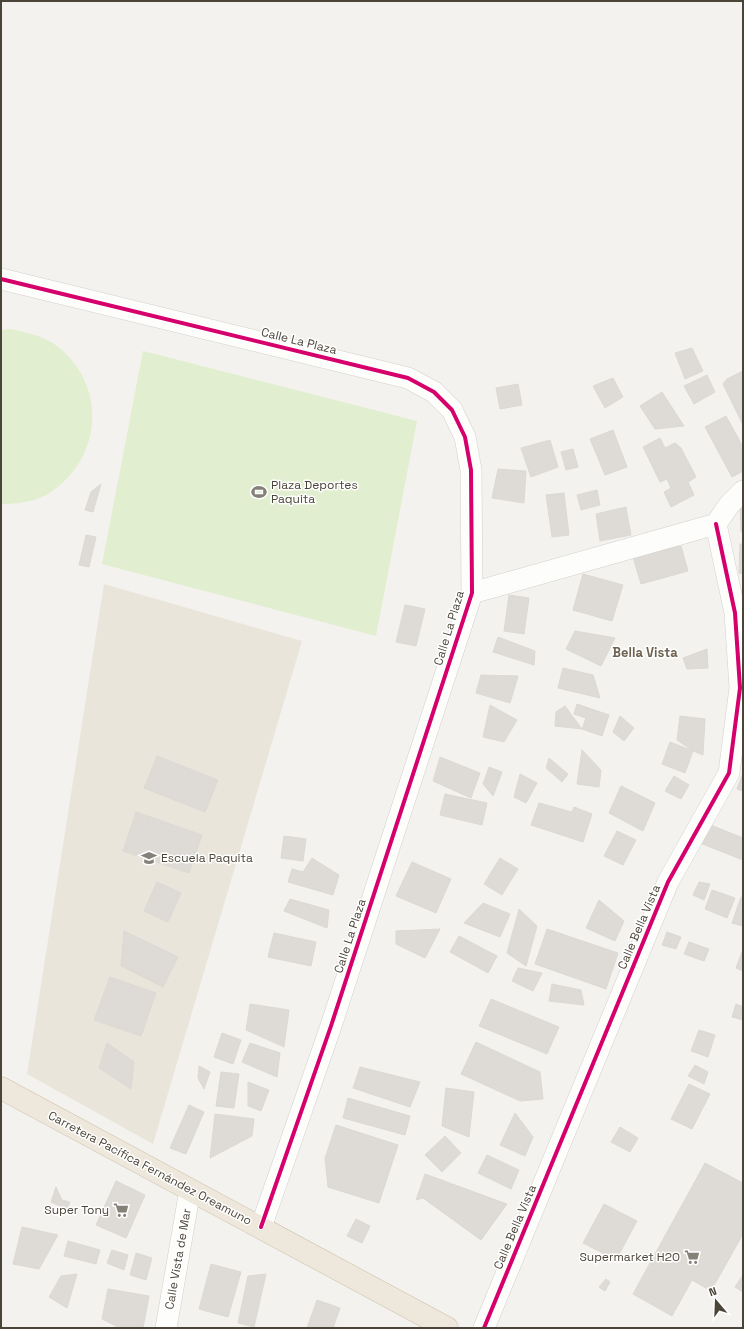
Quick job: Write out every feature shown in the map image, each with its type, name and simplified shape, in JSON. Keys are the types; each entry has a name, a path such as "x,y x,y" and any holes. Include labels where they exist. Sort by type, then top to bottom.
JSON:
{"highway":[{"name":"Carretera Pacífica Fernández Oreamuno","path":"1,1088 447,1328"}],"street":[{"name":"Calle La Plaza","path":"1,279 408,378 434,392 452,410 465,437 471,470 472,593 334,1019 261,1227"},
{"path":"472,593 716,524 729,505 743,491"},
{"name":"Calle Bella Vista","path":"484,1328 668,882 729,773 740,688 735,613 716,524"},
{"name":"Calle Vista de Mar","path":"166,1328 190,1190"}],"shaded area":[{"name":"Escuela Paquita","path":"104,584 302,641 153,1144 27,1074"}],"green space":[{"path":"10,329 45,339 63,351 77,368 87,386 92,406 92,426 87,445 79,464 65,480 48,494 37,499 19,503 1,504 1,330"},
{"name":"Plaza Deportes Paquita","path":"143,351 417,421 376,636 102,564"}],"building":[{"path":"692,348 703,371 685,379 675,353"},
{"path":"743,371 743,425 723,384 727,379"},
{"path":"707,375 715,392 694,404 684,386"},
{"path":"613,378 623,397 605,408 593,386"},
{"path":"518,384 522,405 500,409 496,388"},
{"path":"662,392 684,426 655,429 640,406"},
{"path":"726,416 743,447 743,471 732,477 705,427"},
{"path":"613,430 627,467 605,475 590,439"},
{"path":"660,438 665,448 675,443 681,448 696,477 688,482 694,495 671,507 664,492 671,488 667,479 660,482 643,447"},
{"path":"550,440 558,467 531,477 521,448"},
{"path":"573,449 578,467 566,470 561,452"},
{"path":"498,469 526,471 524,503 492,498"},
{"path":"101,484 93,512 85,510 91,492"},
{"path":"597,490 600,505 581,510 577,495"},
{"path":"564,493 569,535 552,537 546,495"},
{"path":"740,504 743,504 743,532 741,532"},
{"path":"626,507 631,535 600,541 596,514"},
{"path":"86,535 96,537 89,567 79,565"},
{"path":"740,544 743,544 743,574 739,573"},
{"path":"681,546 688,571 641,584 633,557"},
{"path":"583,574 623,585 612,621 573,610"},
{"path":"509,595 529,598 524,634 504,631"},
{"path":"405,605 425,609 416,646 396,642"},
{"path":"575,631 615,638 601,666 566,649"},
{"path":"498,637 535,651 534,665 493,652"},
{"path":"707,649 708,668 687,669 683,658"},
{"path":"563,668 593,675 600,698 558,688"},
{"path":"481,675 518,676 510,703 476,693"},
{"path":"577,704 609,715 602,736 582,729 586,718 574,714"},
{"path":"490,705 517,720 504,742 483,737"},
{"path":"565,706 582,729 555,726 556,712"},
{"path":"620,716 634,728 624,741 613,732"},
{"path":"680,716 705,719 703,755 693,751 677,740"},
{"path":"670,742 693,751 685,773 662,764"},
{"path":"582,750 601,770 599,787 577,784"},
{"path":"157,756 218,780 205,812 144,788"},
{"path":"440,757 480,773 471,798 433,781"},
{"path":"549,758 568,774 562,782 546,768"},
{"path":"489,767 502,772 493,796 483,784"},
{"path":"743,773 743,791 737,789"},
{"path":"520,774 537,783 526,803 514,797"},
{"path":"674,776 689,785 681,799 665,791"},
{"path":"621,786 655,803 643,831 609,813"},
{"path":"445,794 487,803 482,825 440,815"},
{"path":"539,803 572,812 574,807 592,814 583,842 531,825"},
{"path":"136,812 202,835 189,873 123,851"},
{"path":"708,824 743,838 743,860 700,843"},
{"path":"617,831 636,840 623,865 604,856"},
{"path":"284,836 306,839 303,861 281,858"},
{"path":"312,858 339,875 333,895 288,882 292,869 303,872"},
{"path":"500,858 518,869 502,895 484,884"},
{"path":"412,862 451,879 436,913 396,896"},
{"path":"157,882 181,893 168,922 144,911"},
{"path":"699,882 710,884 704,900 693,895"},
{"path":"712,890 735,898 727,918 705,909"},
{"path":"741,897 743,898 743,926 732,923"},
{"path":"290,899 329,910 327,928 284,911"},
{"path":"599,900 624,921 615,941 586,928"},
{"path":"483,903 510,914 500,937 464,923"},
{"path":"519,909 537,926 526,966 507,953"},
{"path":"440,929 425,958 396,944 396,931"},
{"path":"547,929 618,953 606,989 535,964"},
{"path":"124,931 178,957 163,987 121,966"},
{"path":"667,932 681,937 676,949 662,945"},
{"path":"274,933 316,942 311,966 268,957"},
{"path":"459,936 497,956 488,973 450,952"},
{"path":"689,942 709,949 704,961 684,954"},
{"path":"743,949 743,971 736,968"},
{"path":"518,968 542,973 533,991 512,981"},
{"path":"110,977 156,993 141,1036 94,1020"},
{"path":"552,984 581,990 584,1005 549,1001"},
{"path":"491,999 559,1027 547,1054 479,1026"},
{"path":"250,1004 289,1010 284,1047 246,1030"},
{"path":"736,1004 743,1007 743,1020 732,1017"},
{"path":"699,1030 715,1035 708,1057 691,1051"},
{"path":"222,1033 241,1040 233,1064 214,1057"},
{"path":"476,1042 540,1072 543,1099 520,1101 461,1074"},
{"path":"107,1043 134,1062 131,1089 99,1068"},
{"path":"250,1043 280,1053 277,1077 242,1062"},
{"path":"695,1065 708,1072 704,1084 688,1076"},
{"path":"199,1066 210,1072 204,1089 198,1078"},
{"path":"360,1067 420,1082 410,1107 353,1088"},
{"path":"221,1072 239,1074 234,1108 216,1106"},
{"path":"248,1082 269,1090 261,1111 248,1106"},
{"path":"689,1084 710,1094 692,1129 671,1119"},
{"path":"446,1088 474,1092 469,1137 442,1126"},
{"path":"348,1098 410,1116 405,1135 343,1118"},
{"path":"189,1105 204,1112 186,1154 170,1148"},
{"path":"515,1113 533,1137 525,1156 500,1145"},
{"path":"215,1114 254,1119 252,1136 210,1158"},
{"path":"336,1125 398,1145 379,1203 328,1187 325,1158"},
{"path":"620,1127 638,1138 630,1152 611,1142"},
{"path":"445,1136 461,1153 442,1172 425,1155"},
{"path":"487,1155 519,1170 511,1189 478,1173"},
{"name":"Supermarket H2O","path":"705,1163 743,1183 743,1234 711,1291 692,1280 672,1316 633,1294"},
{"path":"425,1174 507,1204 481,1240 423,1198 416,1200"},
{"name":"Super Tony","path":"116,1181 145,1195 126,1238 96,1225"},
{"path":"56,1187 62,1200 70,1202 67,1209 51,1202"},
{"path":"604,1204 637,1221 616,1260 583,1243"},
{"path":"356,1219 370,1226 362,1243 347,1236"},
{"path":"22,1227 58,1235 39,1269 13,1264"},
{"path":"68,1241 100,1250 96,1264 64,1256"},
{"path":"112,1250 128,1255 124,1270 107,1263"},
{"path":"136,1253 152,1258 146,1280 130,1275"},
{"path":"211,1264 241,1272 228,1317 199,1309"},
{"path":"77,1274 67,1308 49,1297 61,1276"},
{"path":"266,1274 254,1327 238,1323 248,1276"},
{"path":"743,1275 743,1292 735,1287"},
{"path":"606,1279 610,1282 605,1291 599,1287"},
{"path":"108,1289 149,1296 143,1328 120,1328 102,1319"},
{"path":"317,1300 340,1308 333,1328 307,1328"}],"cycle path":[{"path":"1,279 408,378 434,392 452,410 465,437 471,470 472,593 331,1026 261,1227"},
{"path":"484,1328 668,882 729,773 740,688 735,613 716,524"}],"place":[{"name":"Plaza Deportes Paquita","path":"259,492"},
{"name":"Escuela Paquita","path":"149,858"},
{"name":"Super Tony","path":"121,1210"},
{"name":"Supermarket H2O","path":"692,1257"}],"district":[{"name":"Bella Vista","path":"645,652"}]}
